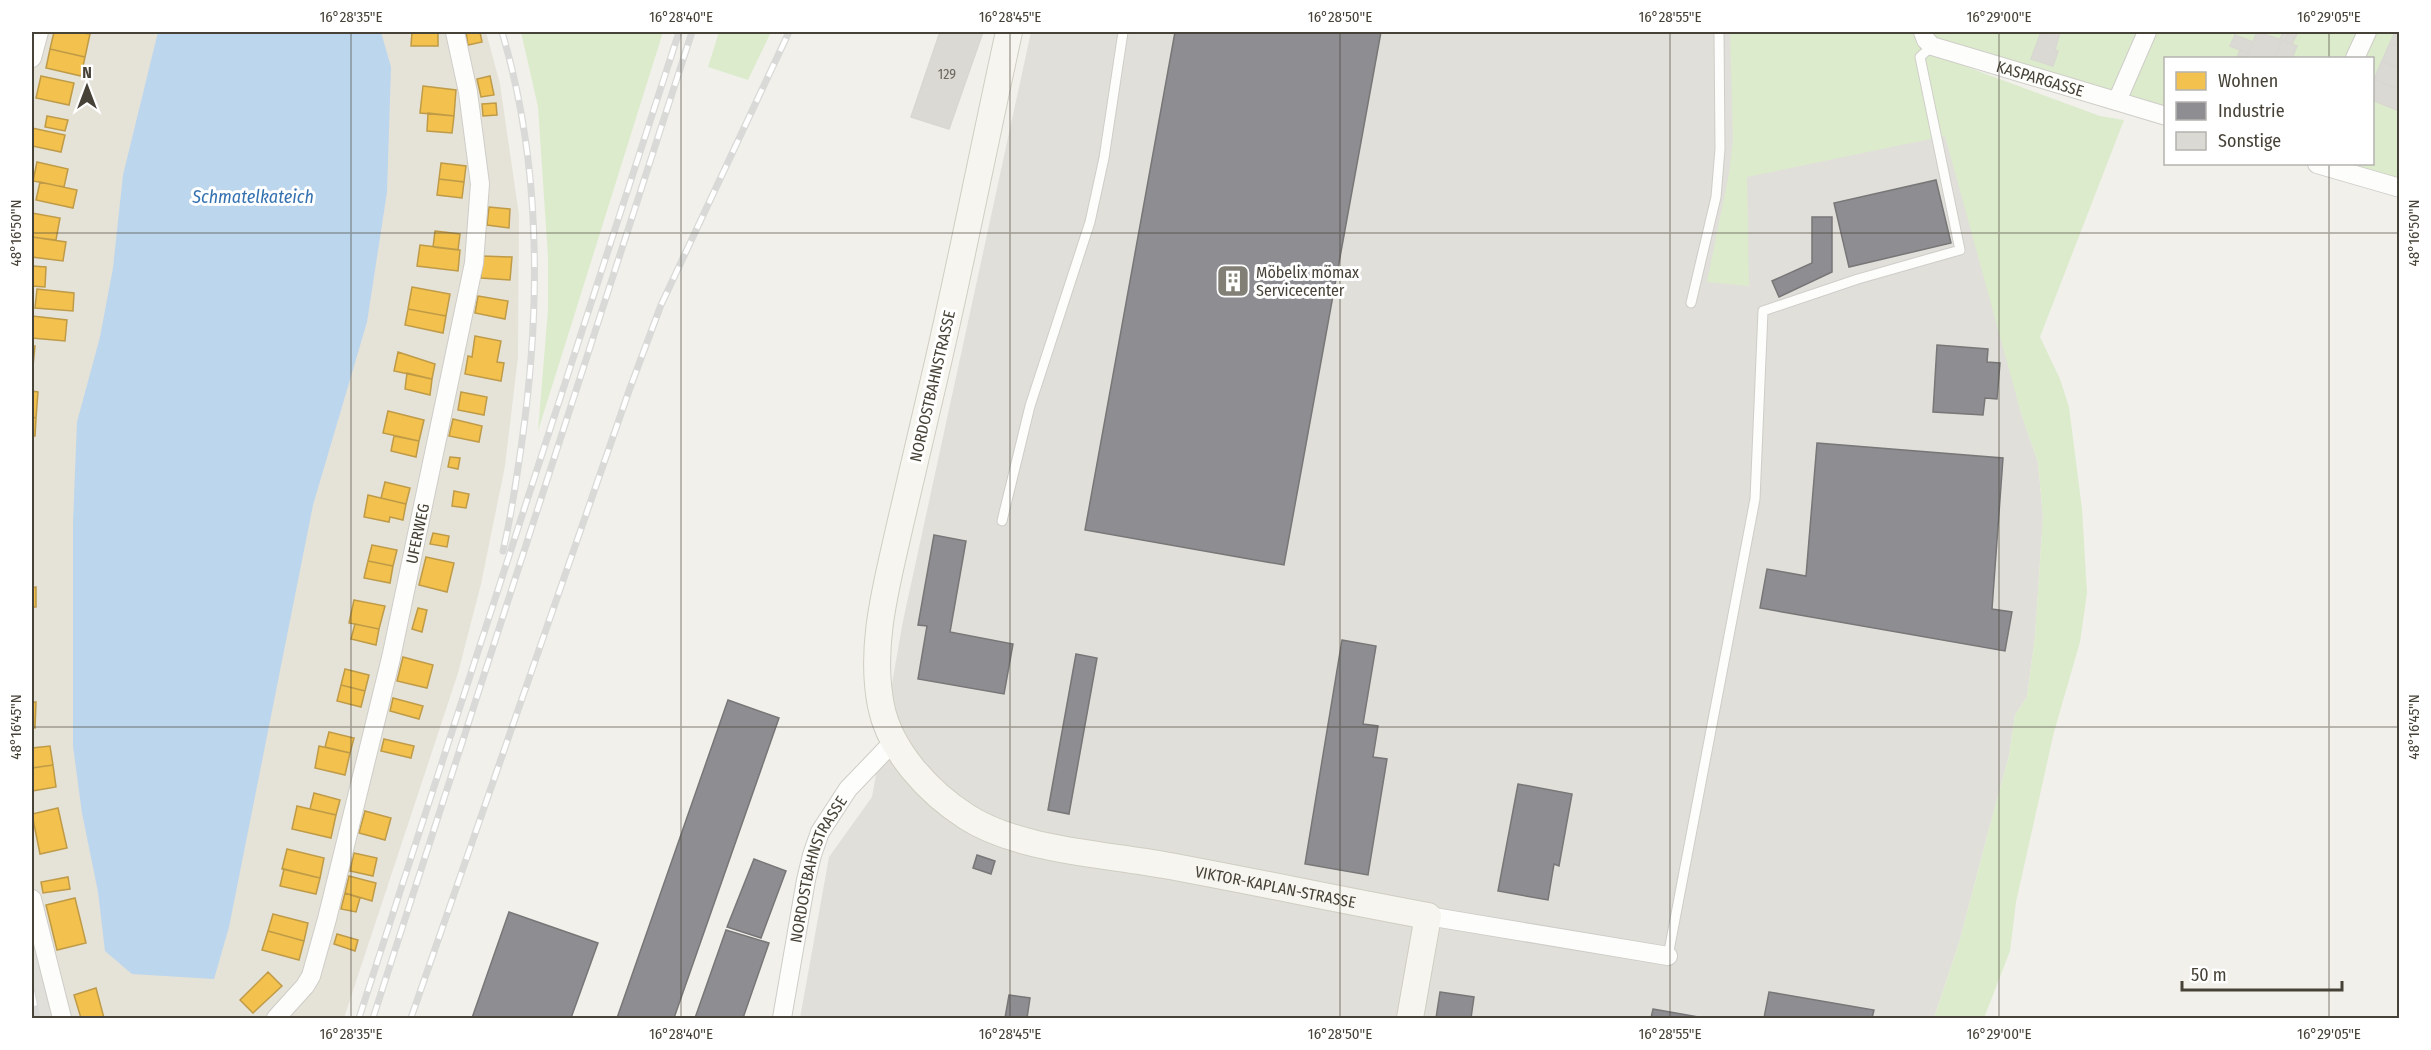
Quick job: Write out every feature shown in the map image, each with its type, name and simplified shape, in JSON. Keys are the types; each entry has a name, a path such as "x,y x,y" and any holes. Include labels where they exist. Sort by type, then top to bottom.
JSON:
{"street":[{"path":"32,58 39,32"},
{"name":"UFERWEG","path":"276,1018 311,976 327,919 391,658 474,263 480,184 468,92 455,32"},
{"name":"NORDOSTBAHNSTRASSE","path":"909,764 894,741 881,707 877,676 880,624 887,583 943,340 1009,32"},
{"path":"2117,101 2147,32"},
{"path":"2355,57 2367,32"},
{"name":"KASPARGASSE","path":"1927,39 2164,115"},
{"path":"2320,165 2400,188"},
{"name":"NORDOSTBAHNSTRASSE","path":"782,1018 808,872 820,832 848,789 894,741"},
{"name":"VIKTOR-KAPLAN-STRASSE","path":"909,764 929,785 968,818 1020,839 1428,916 1668,956"},
{"path":"32,899 62,1018"},
{"path":"1410,1018 1428,916"}],"lane":[{"path":"1002,521 1030,406 1090,222 1104,158 1123,32"},
{"path":"1691,303 1716,197 1719,149 1719,32"},
{"path":"1668,956 1755,499 1763,311 1858,279 1960,250 1920,57 1927,39"}],"shaded area":[{"path":"32,32 486,32 500,84 519,215 518,357 505,466 481,584 458,673 344,1018 53,1018 32,928"},
{"path":"1031,32 1902,32 1953,135 2021,413 2038,462 2043,517 2035,637 2027,697 2015,715 2009,756 1959,943 1934,1018 800,1018 829,857 872,797 903,621"},
{"path":"32,928 53,1018 32,1018"}],"green space":[{"path":"521,32 663,32 538,431 548,309 548,257 538,107"},
{"path":"719,32 771,32 748,80 708,67"},
{"path":"1730,32 1914,32 1916,40 1924,51 2100,116 2124,120 2040,337 2060,379 2069,407 2082,509 2087,593 2080,642 2054,732 2016,902 2010,951 1984,1018 1934,1018 1959,943 2009,756 2015,715 2027,697 2035,637 2043,517 2038,462 2021,413 1945,136 1747,177 1749,286 1707,282 1729,174 1733,141"},
{"path":"1923,32 2399,32 2399,188 2320,165 2374,165 2374,57 2164,57 2164,116 1932,46"}],"water":[{"name":"Schmatelkateich","path":"158,32 381,32 391,67 387,192 367,322 313,505 229,927 214,979 132,974 105,951 98,892 82,813 73,746 73,523 77,422 100,337 113,268 123,175"}],"building: Wohnen":[{"path":"54,32 90,34 85,57 50,49"},
{"path":"412,32 438,32 438,46 411,46"},
{"path":"466,32 480,32 482,42 468,45"},
{"path":"50,49 85,57 81,76 46,68"},
{"path":"41,76 74,83 69,105 36,98"},
{"path":"490,76 494,95 481,97 477,79"},
{"path":"423,86 456,90 454,116 420,113"},
{"path":"496,103 497,115 483,116 482,104"},
{"path":"428,113 454,116 452,133 427,131"},
{"path":"47,116 68,120 65,131 45,127"},
{"path":"32,128 65,135 61,152 32,146"},
{"path":"37,162 68,169 64,187 33,181"},
{"path":"441,163 466,166 464,182 439,179"},
{"path":"439,179 464,182 462,198 437,195"},
{"path":"40,182 77,190 73,208 36,200"},
{"path":"489,207 510,209 509,228 487,225"},
{"path":"32,213 60,218 56,240 32,237"},
{"path":"435,231 460,234 458,250 433,247"},
{"path":"32,237 66,242 63,261 32,257"},
{"path":"420,245 460,250 458,271 417,266"},
{"path":"482,256 512,257 510,280 481,278"},
{"path":"32,266 46,267 45,287 32,286"},
{"path":"412,287 450,294 446,316 408,309"},
{"path":"37,289 74,293 73,311 35,308"},
{"path":"478,296 508,301 505,319 475,313"},
{"path":"408,309 446,316 443,333 405,325"},
{"path":"32,316 67,320 65,341 32,338"},
{"path":"475,336 501,341 497,362 504,363 501,381 465,374 468,356 472,357"},
{"path":"32,346 35,346 33,366 32,366"},
{"path":"398,352 435,364 432,379 394,371"},
{"path":"407,373 432,379 430,395 405,389"},
{"path":"32,391 38,392 36,418 32,417"},
{"path":"461,392 487,397 484,415 458,410"},
{"path":"388,411 424,420 419,441 383,433"},
{"path":"32,417 36,418 35,436 32,436"},
{"path":"453,419 482,426 479,442 449,436"},
{"path":"394,436 419,441 416,457 391,451"},
{"path":"450,457 460,458 458,469 448,467"},
{"path":"385,482 410,488 406,504 381,498"},
{"path":"454,491 469,494 466,508 452,506"},
{"path":"368,495 406,504 403,520 390,517 389,522 364,517"},
{"path":"433,533 449,536 447,547 430,544"},
{"path":"372,545 397,550 393,566 368,561"},
{"path":"426,557 454,563 447,592 419,585"},
{"path":"368,561 393,566 390,583 364,578"},
{"path":"36,587 36,607 32,607 32,588"},
{"path":"354,600 385,606 379,629 349,623"},
{"path":"418,608 427,610 422,632 412,629"},
{"path":"355,624 379,629 376,645 351,639"},
{"path":"403,657 433,665 427,688 397,681"},
{"path":"345,669 369,675 365,691 341,685"},
{"path":"341,685 365,691 361,707 337,701"},
{"path":"393,698 423,706 419,719 390,711"},
{"path":"32,702 36,702 35,728 32,727"},
{"path":"329,732 354,738 350,753 325,747"},
{"path":"384,739 414,746 411,758 381,751"},
{"path":"50,746 53,765 32,768 32,748"},
{"path":"319,746 350,753 345,775 315,768"},
{"path":"53,765 56,787 32,791 32,768"},
{"path":"314,793 340,800 336,815 310,809"},
{"path":"297,806 336,815 331,838 292,829"},
{"path":"58,808 67,848 40,854 32,814"},
{"path":"365,811 391,818 385,840 359,833"},
{"path":"287,849 324,858 320,878 282,869"},
{"path":"354,853 377,858 373,876 350,871"},
{"path":"284,869 320,878 316,894 280,886"},
{"path":"349,876 376,883 372,901 345,893"},
{"path":"68,877 70,889 43,893 41,882"},
{"path":"345,893 360,898 356,912 341,909"},
{"path":"75,898 86,943 57,950 46,905"},
{"path":"273,914 308,923 304,941 268,931"},
{"path":"268,931 304,941 299,960 262,950"},
{"path":"337,934 358,940 355,951 334,944"},
{"path":"268,972 282,986 253,1013 240,1000"},
{"path":"96,988 104,1018 81,1018 74,995"}],"building: Industrie":[{"name":"Möbelix mömax Servicecenter","path":"1175,32 1381,32 1284,565 1085,530"},
{"path":"1936,180 1951,243 1849,267 1834,203"},
{"path":"1812,217 1832,217 1832,272 1779,297 1772,281 1812,263"},
{"path":"1937,345 1988,349 1987,362 2000,363 1997,399 1985,398 1983,415 1933,412"},
{"path":"1817,443 2003,458 1992,609 2012,612 2005,651 1760,608 1767,569 1806,576"},
{"path":"934,535 966,541 950,632 1013,644 1004,694 918,679 927,626 918,625"},
{"path":"1342,640 1376,646 1363,724 1378,726 1373,757 1387,759 1368,875 1305,864"},
{"path":"1076,654 1097,658 1069,814 1048,810"},
{"path":"728,700 779,718 674,1018 617,1018"},
{"path":"1518,784 1572,794 1559,866 1554,864 1548,900 1498,891"},
{"path":"977,855 995,861 991,874 973,868"},
{"path":"754,859 786,871 761,938 727,927"},
{"path":"509,912 598,943 571,1018 472,1018"},
{"path":"726,930 769,943 743,1018 695,1018"},
{"path":"1440,992 1474,997 1471,1018 1436,1018"},
{"path":"1769,992 1874,1010 1872,1018 1764,1018"},
{"path":"1009,995 1030,998 1027,1018 1005,1018"},
{"path":"1653,1009 1704,1018 1651,1018"}],"building: Sonstige":[{"path":"940,32 983,32 949,129 911,117"},
{"path":"2041,32 2060,32 2055,50 2058,51 2053,66 2031,59"},
{"path":"2257,32 2282,40 2275,57 2248,55"},
{"path":"2283,32 2289,32 2285,41 2280,39"},
{"path":"2289,32 2298,32 2292,44 2285,41"},
{"path":"2395,32 2400,32 2400,47 2390,43"},
{"path":"2235,35 2253,42 2248,53 2230,46"},
{"path":"2282,40 2297,46 2292,57 2275,57"},
{"path":"2390,43 2400,47 2400,69 2382,61"},
{"path":"2240,50 2248,53 2246,57 2237,57"},
{"path":"2382,61 2400,69 2400,90 2374,79"},
{"path":"2374,79 2400,90 2399,111 2374,101"}],"railway":[{"path":"502,32 525,134 534,238 532,344 528,396 503,551"},
{"path":"359,1018 679,32"},
{"path":"373,1018 692,32"},
{"path":"411,1018 661,305 789,32"},
{"path":"32,992 37,1018"}],"place":[{"name":"Möbelix mömax Servicecenter","path":"1233,281"}]}
